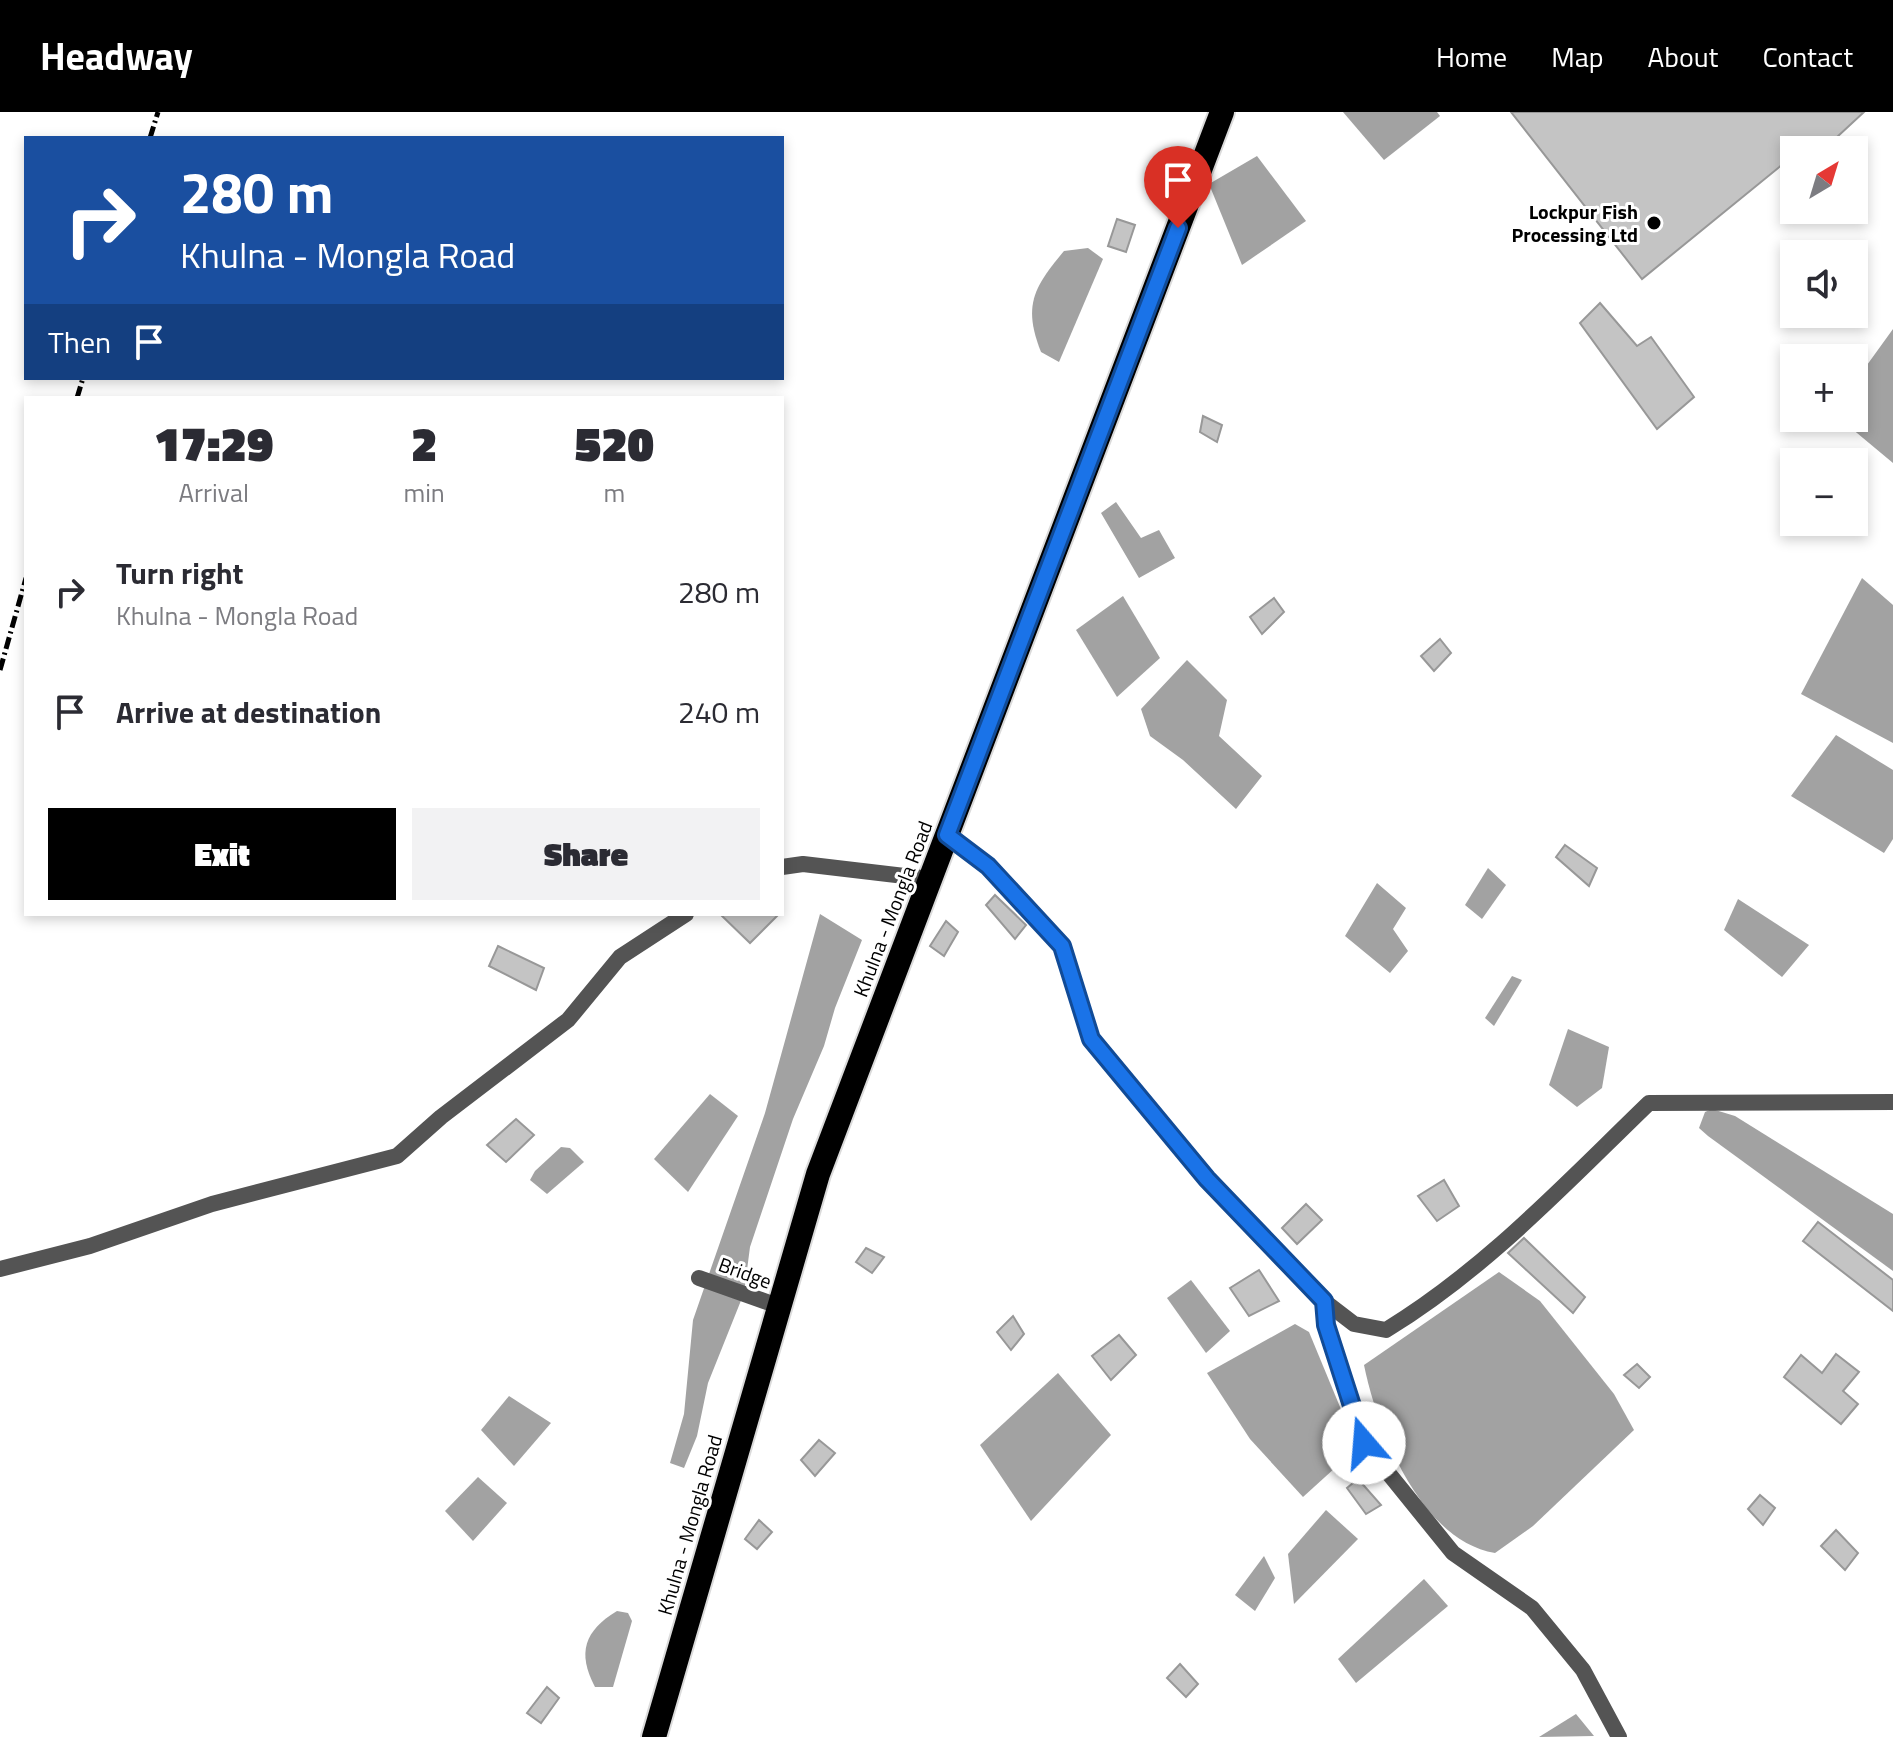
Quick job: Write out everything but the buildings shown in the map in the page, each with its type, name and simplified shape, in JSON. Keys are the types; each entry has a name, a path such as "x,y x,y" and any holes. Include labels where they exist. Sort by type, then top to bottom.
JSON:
{"highway":[{"name":"Khulna - Mongla Road","path":"654,1737 818,1174 1222,112"}],"street":[{"path":"947,835 988,866 1062,946 1091,1039 1207,1179 1324,1301 1354,1324 1386,1330 1484,1262 1649,1103 1893,1102"},
{"path":"784,867 803,864 930,879"},
{"path":"0,1269 90,1246 212,1204 397,1156 441,1117 568,1020 620,957 683,916"},
{"name":"Bridge","path":"699,1278 778,1306"},
{"path":"1324,1301 1326,1325 1364,1443 1453,1553 1532,1608 1583,1670 1619,1737"}],"shaded area":[{"path":"1343,112 1437,112 1440,116 1384,160"},
{"path":"1257,156 1306,221 1242,265 1209,184"},
{"path":"1088,248 1103,259 1059,362 1041,352 1033,322 1034,298 1045,276 1064,251"},
{"path":"1893,329 1893,463 1856,432 1868,432 1868,364"},
{"path":"1116,502 1141,538 1159,530 1175,558 1139,578 1101,513"},
{"path":"1862,578 1893,605 1893,743 1801,694"},
{"path":"1123,596 1160,658 1117,697 1076,630"},
{"path":"1187,660 1227,700 1219,736 1262,776 1236,809 1183,760 1150,736 1141,709"},
{"path":"1836,735 1893,770 1893,839 1884,853 1791,796"},
{"path":"1488,868 1506,885 1482,919 1465,905"},
{"path":"1377,883 1406,908 1393,929 1408,951 1390,973 1345,936"},
{"path":"1738,899 1809,945 1782,977 1724,930"},
{"path":"820,914 862,940 835,1008 824,1046 793,1119 750,1247 744,1293 708,1383 697,1436 684,1468 670,1463 684,1414 693,1320 765,1113"},
{"path":"1512,976 1522,980 1494,1026 1485,1018"},
{"path":"1568,1029 1609,1047 1602,1088 1577,1107 1549,1085"},
{"path":"710,1094 738,1116 688,1192 654,1159"},
{"path":"1712,1109 1735,1116 1893,1214 1893,1271 1699,1128 1705,1112"},
{"path":"561,1147 570,1148 584,1162 547,1194 530,1180 535,1171"},
{"path":"1499,1272 1540,1301 1614,1394 1634,1430 1533,1526 1495,1553 1469,1544 1445,1528 1424,1505 1392,1450 1370,1391 1364,1365"},
{"path":"1191,1280 1230,1331 1206,1353 1167,1298"},
{"path":"1295,1324 1309,1332 1357,1448 1303,1497 1250,1439 1207,1373"},
{"path":"1058,1373 1111,1435 1031,1521 980,1445"},
{"path":"509,1396 551,1423 514,1466 481,1430"},
{"path":"478,1477 507,1503 473,1541 445,1511"},
{"path":"1326,1510 1358,1539 1294,1604 1288,1554"},
{"path":"1264,1556 1275,1578 1255,1611 1235,1595"},
{"path":"1424,1579 1448,1606 1356,1683 1338,1659"},
{"path":"617,1611 628,1613 632,1621 613,1687 595,1687 586,1664 587,1644 597,1627"},
{"path":"1576,1714 1594,1736 1539,1737"}],"railway":[{"path":"151,136 158,112"},
{"path":"78,396 82,380"},
{"path":"0,670 24,585"}],"place":[{"name":"Lockpur Fish Processing Ltd","path":"1654,223"}],"route":[{"path":"1178,228 947,835 988,866 1062,946 1091,1039 1207,1179 1324,1301 1326,1325 1364,1443"}]}
